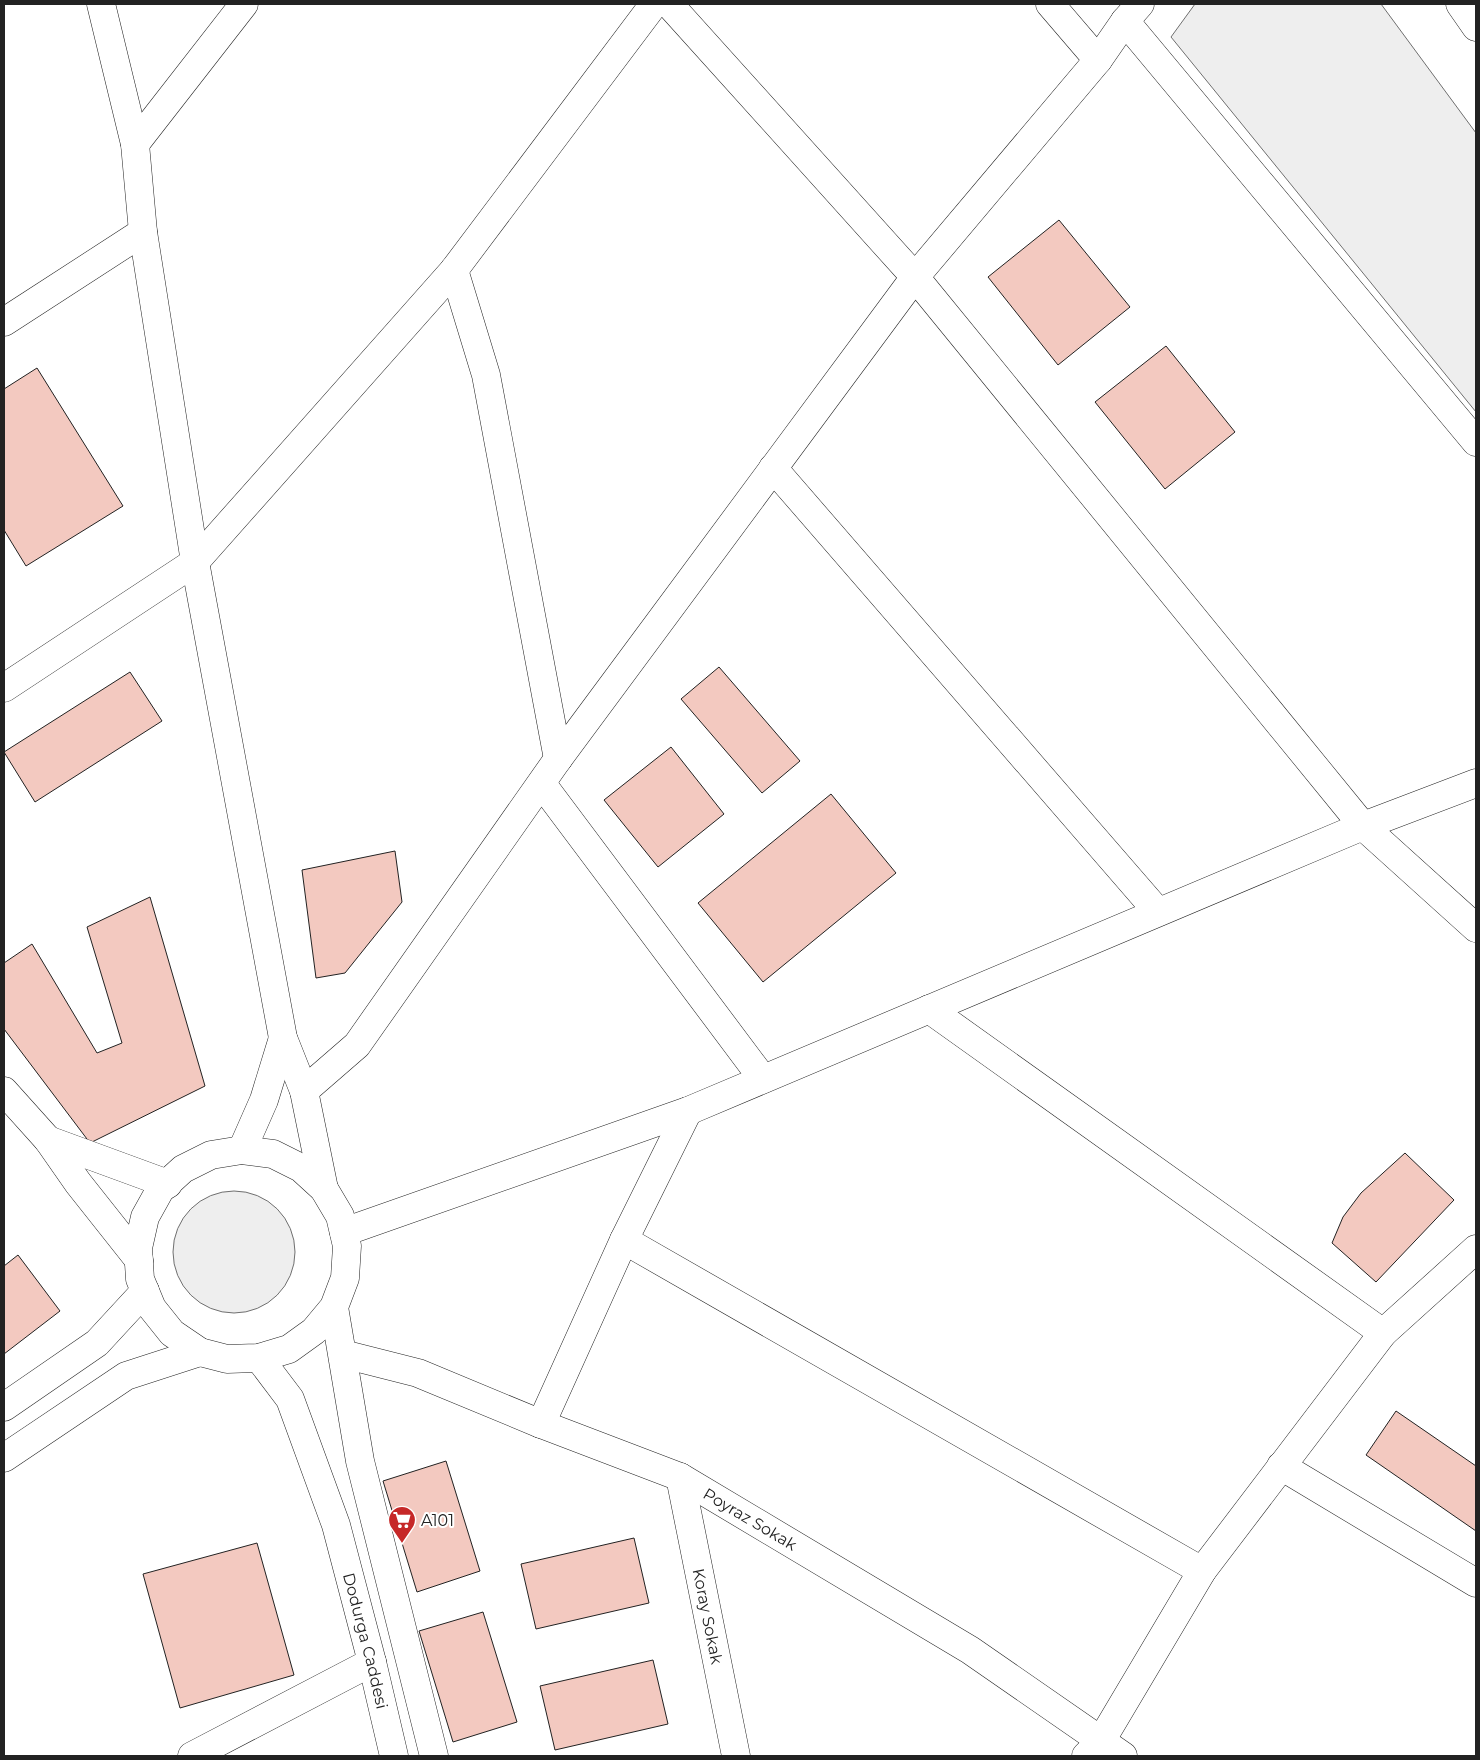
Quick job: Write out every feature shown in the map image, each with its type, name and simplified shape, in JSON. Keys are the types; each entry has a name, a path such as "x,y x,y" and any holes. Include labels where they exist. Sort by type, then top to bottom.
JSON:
{"street":[{"path":"101,4 135,144 143,232 195,562 283,1038 304,1091 324,1189"},
{"path":"135,144 244,4"},
{"path":"4,688 195,562 454,270 654,4"},
{"path":"669,4 915,277 1363,826 1476,928"},
{"path":"1050,4 1098,60"},
{"path":"1460,4 1476,26"},
{"path":"304,1091 357,1045 558,759 915,277 1098,60 1133,12 1476,442"},
{"path":"4,322 143,232"},
{"path":"454,270 486,375 558,759"},
{"path":"773,468 1158,912"},
{"path":"344,1232 688,1111 1363,826 1476,783"},
{"path":"542,784 763,1079"},
{"path":"929,1009 1383,1333"},
{"path":"242,1150 264,1100 283,1038"},
{"path":"4,1091 48,1140 78,1183 139,1260"},
{"path":"541,1424 624,1240 688,1111"},
{"path":"48,1140 168,1184"},
{"path":"242,1150 273,1154 301,1168 324,1189 340,1216 348,1246 345,1278 334,1307 314,1331 289,1349 259,1358 228,1359 200,1352 172,1333 152,1308 140,1279 138,1248 145,1217 160,1190 183,1169 211,1155 242,1150"},
{"path":"624,1240 1202,1571"},
{"path":"1093,1748 1202,1571 1383,1333 1476,1249"},
{"path":"4,1407 97,1343 145,1291"},
{"path":"334,1307 360,1461 434,1756"},
{"path":"4,1458 126,1376 200,1352"},
{"name":"Poyraz Sokak","path":"342,1354 418,1373 541,1424 680,1477 970,1650 1093,1748 1123,1756"},
{"name":"Dodurga Caddesi","path":"259,1358 290,1399 336,1525 372,1662 394,1756"},
{"path":"1282,1466 1476,1583"},
{"name":"Koray Sokak","path":"680,1477 736,1756"},
{"path":"192,1756 372,1662"}],"shaded area":[{"path":"1195,4 1381,4 1476,133 1476,412 1171,37"},
{"path":"234,1191 246,1192 257,1196 268,1201 277,1209 285,1218 290,1229 294,1240 294,1264 290,1275 285,1286 277,1295 268,1303 257,1308 246,1312 234,1313 222,1312 211,1308 200,1303 191,1295 183,1286 178,1275 174,1264 173,1252 174,1240 178,1229 183,1218 191,1209 200,1201 211,1196 222,1192"}],"building":[{"path":"1059,220 1130,307 1058,365 988,277"},
{"path":"1166,346 1235,432 1165,489 1095,402"},
{"path":"37,368 123,506 26,566 4,530 4,389"},
{"path":"719,667 800,761 762,793 681,699"},
{"path":"130,672 162,721 35,802 4,752"},
{"path":"671,747 724,814 658,867 604,800"},
{"path":"831,794 896,873 763,982 698,903"},
{"path":"395,851 402,902 345,973 316,978 302,870"},
{"path":"150,897 205,1086 90,1143 4,1029 4,963 32,944 97,1053 122,1043 87,927"},
{"path":"1405,1153 1454,1200 1376,1282 1332,1243 1343,1217 1361,1193"},
{"path":"18,1255 60,1311 4,1354 4,1266"},
{"path":"1396,1411 1476,1466 1476,1531 1366,1455"},
{"path":"446,1461 480,1571 417,1592 383,1481"},
{"path":"634,1538 649,1603 536,1629 521,1564"},
{"path":"257,1543 294,1675 180,1708 143,1574"},
{"path":"483,1612 517,1722 453,1742 419,1631"},
{"path":"653,1660 668,1724 555,1750 540,1686"}],"place":[{"name":"A101","path":"402,1544"}]}
